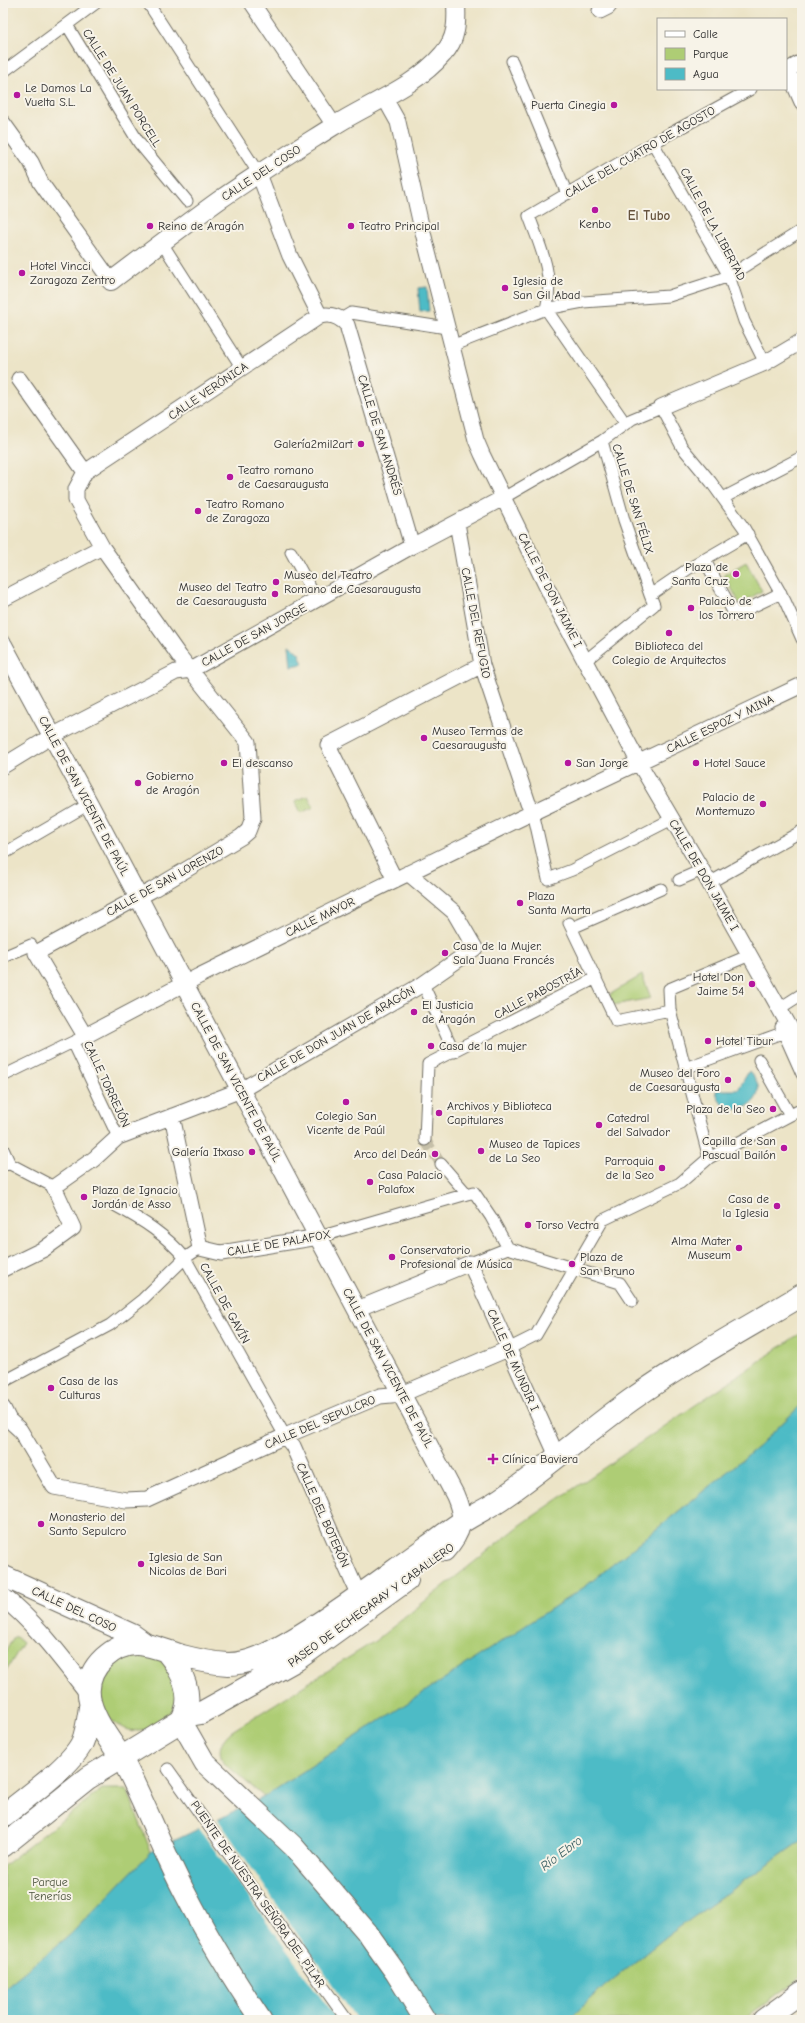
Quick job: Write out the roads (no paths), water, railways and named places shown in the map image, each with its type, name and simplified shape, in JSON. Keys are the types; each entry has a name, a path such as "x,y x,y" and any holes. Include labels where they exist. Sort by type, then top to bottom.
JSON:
{"main road":[{"name":"PASEO DE ECHEGARAY Y CABALLERO","path":"183,1718 201,1713 296,1660 461,1541 504,1498 632,1400 670,1374 802,1295"},
{"name":"PASEO DE ECHEGARAY Y CABALLERO","path":"166,1650 212,1662 242,1663 261,1656 289,1642 359,1596 462,1522 504,1498"},
{"name":"CALLE DEL COSO","path":"3,1576 144,1643"},
{"path":"3,1816 57,1770 77,1750 85,1735 89,1700 95,1671 102,1660 114,1650 129,1644 144,1643 166,1650 178,1666 185,1682 187,1701 183,1718 205,1763 269,1821 329,1887 396,1973 425,2020"},
{"path":"89,1700 99,1724 121,1757 145,1804 185,1894 216,1950 261,2020"},
{"path":"3,1846 88,1778 183,1718"},
{"path":"763,2020 802,1992"}],"street":[{"path":"3,72 96,3"},
{"path":"148,3 258,174"},
{"path":"252,3 334,125"},
{"name":"CALLE DEL COSO","path":"111,281 218,201 258,174 334,125 384,97 419,75 440,58 452,42 456,26 456,3"},
{"name":"CALLE DE JUAN PORCELL","path":"67,25 139,143 187,202"},
{"path":"512,61 567,194"},
{"path":"802,62 787,70 802,102"},
{"name":"CALLE DEL CUATRO DE AGOSTO","path":"546,309 550,295 547,266 529,216 653,143 749,90"},
{"name":"CALLE DE DON JAIME I","path":"384,97 398,122 421,225 476,440 503,498 639,763 706,877 802,1049"},
{"path":"3,123 31,162 41,183 111,281"},
{"name":"CALLE DE LA LIBERTAD","path":"653,143 729,276 744,321 765,363"},
{"name":"CALLE DE SAN ANDRÉS","path":"258,174 290,256 335,319 412,546"},
{"path":"451,346 546,309 583,302 669,296 729,276 802,230"},
{"path":"162,243 242,368"},
{"path":"546,309 625,423"},
{"path":"335,319 352,313 447,328"},
{"name":"CALLE VERÓNICA","path":"85,472 242,368 335,319"},
{"path":"503,498 602,441 625,423 765,363 802,341"},
{"path":"18,379 85,472 76,489 76,500 102,547 191,670"},
{"path":"661,407 682,447 723,498 746,531 783,597 802,639"},
{"name":"CALLE DE SAN FÉLIX","path":"602,441 638,564 653,593"},
{"path":"723,498 802,457"},
{"name":"CALLE DE SAN JORGE","path":"3,766 52,736 176,672 191,670 412,546 503,498"},
{"name":"CALLE DEL REFUGIO","path":"457,523 482,665 528,803 533,812"},
{"path":"586,661 654,605 653,593 746,531"},
{"path":"3,599 102,547"},
{"path":"291,552 317,600"},
{"path":"704,560 735,615 783,597"},
{"name":"CALLE DE SAN VICENTE DE PAÚL","path":"3,646 89,804 455,1495 461,1509 462,1522"},
{"path":"402,877 328,745 482,665"},
{"name":"CALLE DE SAN LORENZO","path":"36,953 138,897 242,837 248,831 253,818 248,742 191,670"},
{"name":"CALLE ESPOZ Y MINA","path":"639,763 802,685"},
{"name":"CALLE MAYOR","path":"3,1076 79,1039 184,984 533,812 639,763"},
{"path":"3,854 89,804"},
{"path":"533,812 548,879 572,870 672,819"},
{"path":"679,880 706,877 802,831"},
{"name":"CALLE DE DON JUAN DE ARAGÓN","path":"54,1187 94,1159 118,1137 241,1090 423,984 475,948 454,912 402,877"},
{"path":"661,889 570,925 616,1021 670,1010"},
{"path":"3,957 31,944 79,1039"},
{"path":"709,1158 670,1010 669,989 750,955"},
{"name":"CALLE PABOSTRÍA","path":"425,1140 428,1064 596,978"},
{"path":"423,984 454,1052"},
{"path":"780,1008 802,994"},
{"path":"684,1063 782,1030 802,1074"},
{"name":"CALLE TORREJÓN","path":"79,1039 118,1137"},
{"path":"760,1060 790,1115"},
{"path":"575,1268 603,1220 680,1183 709,1158 802,1109"},
{"path":"3,1382 110,1325 143,1299 185,1258 200,1248 172,1116"},
{"path":"3,1149 7,1165 54,1187 73,1228 44,1249 3,1269"},
{"path":"441,1164 467,1194 474,1192 488,1211 508,1248"},
{"name":"CALLE DE PALAFOX","path":"200,1248 221,1253 318,1237 467,1194"},
{"name":"CALLE DE GAVÍN","path":"116,1206 146,1223 177,1249 185,1258 285,1436"},
{"path":"357,1309 508,1248 620,1283 632,1301"},
{"name":"CALLE DE MUNDIR I","path":"470,1263 557,1456"},
{"name":"CALLE DEL SEPULCRO","path":"5,1417 18,1427 52,1485 56,1488 126,1500 147,1499 285,1436 380,1396 402,1394 508,1349 536,1335 575,1268"},
{"name":"CALLE DEL BOTERÓN","path":"285,1436 293,1446 359,1596"},
{"path":"445,1552 457,1536 462,1522"},
{"name":"CALLE DEL COSO","path":"3,1597 27,1618 43,1636 89,1700"},
{"name":"PUENTE DE NUESTRA SEÑORA DEL PILAR","path":"168,1769 347,2020"}],"water":[{"path":"427,287 429,311 420,312 418,288"},
{"path":"289,645 299,653 303,664 291,666"},
{"path":"749,1071 757,1082 758,1093 754,1101 746,1107 737,1109 728,1108 720,1102 716,1090 738,1090"},
{"name":"Río Ebro","path":"802,1404 802,1840 667,1936 605,1986 568,2020 3,2020 3,1989 70,1935 151,1852 264,1797 586,1586 758,1447"}],"tunnel":[{"path":"425,1140 441,1164"}],"place":[{"name":"Le Damos La Vuelta S.L.","path":"17,95"},
{"name":"Puerta Cinegia","path":"614,105"},
{"name":"Kenbo","path":"595,210"},
{"name":"Reino de Aragón","path":"150,226"},
{"name":"Teatro Principal","path":"351,226"},
{"name":"Hotel Vincci Zaragoza Zentro","path":"22,273"},
{"name":"Iglesia de San Gil Abad","path":"505,288"},
{"name":"Galería2mil2art","path":"361,444"},
{"name":"Teatro romano de Caesaraugusta","path":"230,477"},
{"name":"Teatro Romano de Zaragoza","path":"198,511"},
{"name":"Plaza de Santa Cruz","path":"736,574"},
{"name":"Museo del Teatro Romano de Caesaraugusta","path":"276,582"},
{"name":"Museo del Teatro de Caesaraugusta","path":"275,594"},
{"name":"Palacio de los Torrero","path":"691,608"},
{"name":"Biblioteca del Colegio de Arquitectos","path":"669,633"},
{"name":"Museo Termas de Caesaraugusta","path":"424,738"},
{"name":"El descanso","path":"224,763"},
{"name":"San Jorge","path":"568,763"},
{"name":"Hotel Sauce","path":"696,763"},
{"name":"Gobierno de Aragón","path":"138,783"},
{"name":"Palacio de Montemuzo","path":"763,804"},
{"name":"Plaza Santa Marta","path":"520,903"},
{"name":"Casa de la Mujer. Sala Juana Francés","path":"445,953"},
{"name":"Hotel Don Jaime 54","path":"752,984"},
{"name":"El Justicia de Aragón","path":"414,1012"},
{"name":"Hotel Tibur","path":"708,1041"},
{"name":"Casa de la mujer","path":"431,1046"},
{"name":"Museo del Foro de Caesaraugusta","path":"728,1080"},
{"name":"Colegio San Vicente de Paúl","path":"346,1102"},
{"name":"Plaza de la Seo","path":"773,1109"},
{"name":"Archivos y Biblioteca Capitulares","path":"439,1113"},
{"name":"Catedral del Salvador","path":"599,1125"},
{"name":"Capilla de San Pascual Bailón","path":"784,1148"},
{"name":"Museo de Tapices de La Seo","path":"481,1151"},
{"name":"Galería Itxaso","path":"252,1152"},
{"name":"Arco del Deán","path":"435,1154"},
{"name":"Parroquia de la Seo","path":"662,1168"},
{"name":"Casa Palacio Palafox","path":"370,1182"},
{"name":"Plaza de Ignacio Jordán de Asso","path":"84,1197"},
{"name":"Casa de la Iglesia","path":"777,1206"},
{"name":"Torso Vectra","path":"528,1225"},
{"name":"Alma Mater Museum","path":"739,1248"},
{"name":"Conservatorio Profesional de Música","path":"392,1257"},
{"name":"Plaza de San Bruno","path":"572,1264"},
{"name":"Casa de las Culturas","path":"51,1388"},
{"name":"Clínica Baviera","path":"493,1459"},
{"name":"Monasterio del Santo Sepulcro","path":"41,1524"},
{"name":"Iglesia de San Nicolas de Bari","path":"141,1564"}],"district":[{"name":"El Tubo","path":"649,215"}],"park label":[{"name":"Parque Tenerías","path":"50,1889"}]}
